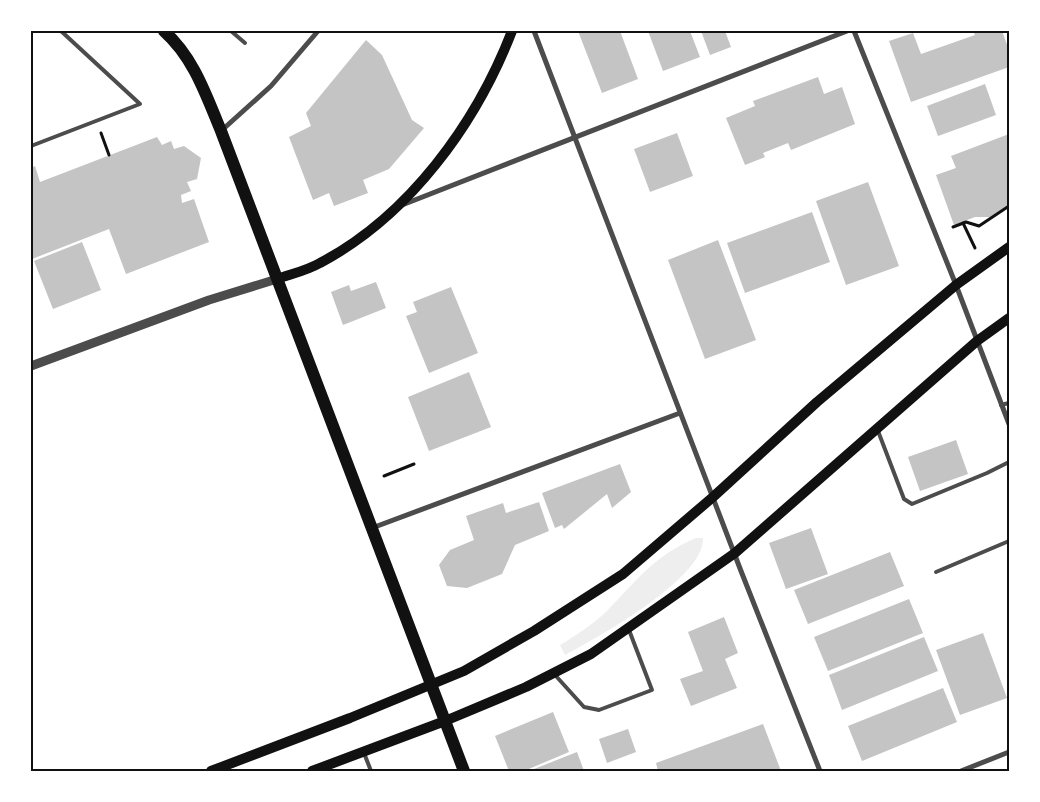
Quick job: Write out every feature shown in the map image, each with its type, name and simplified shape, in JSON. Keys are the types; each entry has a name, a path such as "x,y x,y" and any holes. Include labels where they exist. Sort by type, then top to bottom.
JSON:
{"main road":[{"path":"164,31 189,59 203,86 464,771"},
{"path":"277,279 320,263 355,240 400,206 457,136 483,95 512,31"},
{"path":"211,771 350,718 464,671 623,574 713,497 817,402 956,285 1009,247"},
{"path":"312,771 526,687 591,654 735,553 977,341 1009,318"}],"street":[{"path":"221,131 271,86 318,31"},
{"path":"534,31 680,413 820,771"},
{"path":"400,206 847,31"},
{"path":"854,31 956,285 1009,424"},
{"path":"31,366 209,300 277,279"},
{"path":"371,529 680,413"},
{"path":"961,771 1009,752"}],"lane":[{"path":"31,146 140,104 61,31"},
{"path":"231,31 245,43"},
{"path":"1001,405 1009,403"},
{"path":"877,428 904,499 912,504 1009,462"},
{"path":"936,572 1009,542"},
{"path":"553,673 584,708 599,710 652,690 629,628"},
{"path":"363,751 371,771"}],"path":[{"path":"96,121 109,155"},
{"path":"953,227 966,222 979,226 1009,206"},
{"path":"963,223 969,239 975,248"},
{"path":"384,476 414,464"}],"shaded area":[{"path":"696,538 703,538 699,554 687,571 669,588 623,621 565,655 560,645 602,616 658,560"}],"building":[{"path":"578,31 620,31 638,79 602,93"},
{"path":"648,31 690,31 700,57 663,71"},
{"path":"701,31 725,31 731,47 710,55"},
{"path":"973,31 1002,31 1009,50 1009,67 911,102 889,41 913,33 921,54 975,35"},
{"path":"366,40 382,55 412,120 424,128 389,169 363,180 368,193 334,206 329,193 313,200 289,137 311,126 306,113"},
{"path":"818,77 824,94 842,87 855,124 791,150 788,143 763,153 765,157 745,165 726,118 755,106 753,101"},
{"path":"985,84 996,115 938,136 927,106"},
{"path":"677,133 693,176 650,192 634,149"},
{"path":"1009,134 1009,205 990,217 975,217 954,225 936,175 956,168 951,156"},
{"path":"157,137 162,145 171,141 174,149 184,146 201,158 197,179 187,182 191,191 181,195 182,203 194,199 209,242 126,274 109,229 32,259 31,168 35,166 40,182"},
{"path":"868,182 899,266 846,285 816,201"},
{"path":"812,212 830,262 745,293 727,243"},
{"path":"718,240 756,340 705,359 668,260"},
{"path":"82,242 101,290 53,309 34,261"},
{"path":"376,282 386,308 343,325 331,292 349,285 351,291"},
{"path":"451,287 478,353 429,373 406,316 417,312 413,302"},
{"path":"469,372 491,427 429,451 408,397"},
{"path":"956,440 968,474 920,491 908,457"},
{"path":"620,464 631,492 612,508 607,494 564,529 562,525 555,528 542,493"},
{"path":"539,502 549,531 515,545 502,574 467,588 447,586 439,565 450,550 474,540 466,516 503,503 506,513"},
{"path":"811,528 828,574 786,589 769,543"},
{"path":"890,552 904,586 808,624 794,590"},
{"path":"909,599 923,633 828,671 814,637"},
{"path":"724,617 738,653 725,659 737,688 691,706 680,679 703,671 688,632"},
{"path":"983,633 1007,698 960,715 936,650"},
{"path":"924,637 938,671 842,710 829,675"},
{"path":"943,688 957,722 862,761 848,726"},
{"path":"553,712 569,752 524,771 509,771 495,736"},
{"path":"763,724 781,771 658,771 656,763"},
{"path":"628,729 636,752 607,763 599,739"},
{"path":"577,752 584,771 529,771"}]}
